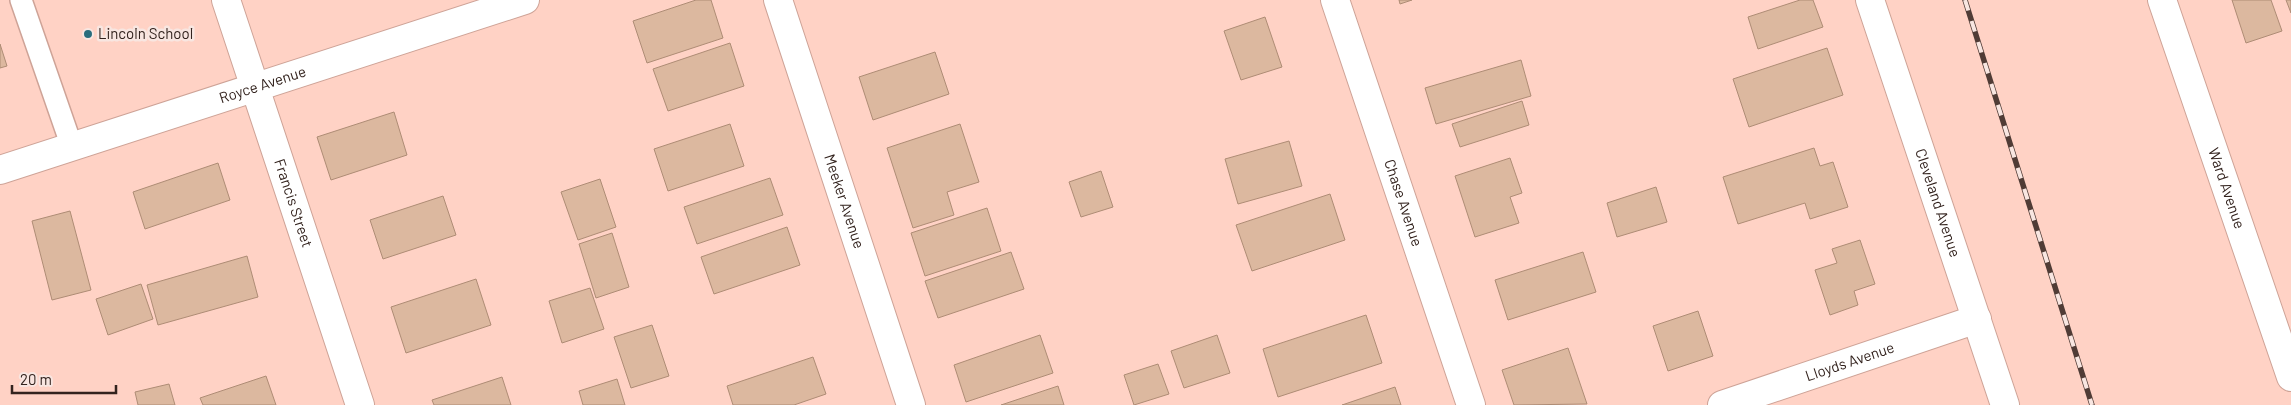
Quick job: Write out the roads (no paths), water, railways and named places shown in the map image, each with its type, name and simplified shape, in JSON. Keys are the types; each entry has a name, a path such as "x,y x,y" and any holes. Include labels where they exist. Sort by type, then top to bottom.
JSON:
{"street":[{"name":"Francis Street","path":"226,0 360,405"},
{"name":"Royce Avenue","path":"0,170 256,87 486,6 525,0"},
{"name":"Meeker Avenue","path":"778,0 911,405"},
{"name":"Chase Avenue","path":"1335,0 1471,405"},
{"name":"Cleveland Avenue","path":"1870,0 2005,405"},
{"name":"Ward Avenue","path":"2162,0 2291,377"},
{"name":"Lloyds Avenue","path":"1722,405 1977,319"}],"lane":[{"path":"21,0 72,147"}],"railway":[{"path":"1965,0 2092,405"}],"place":[{"name":"Lincoln School","path":"88,34"}]}
